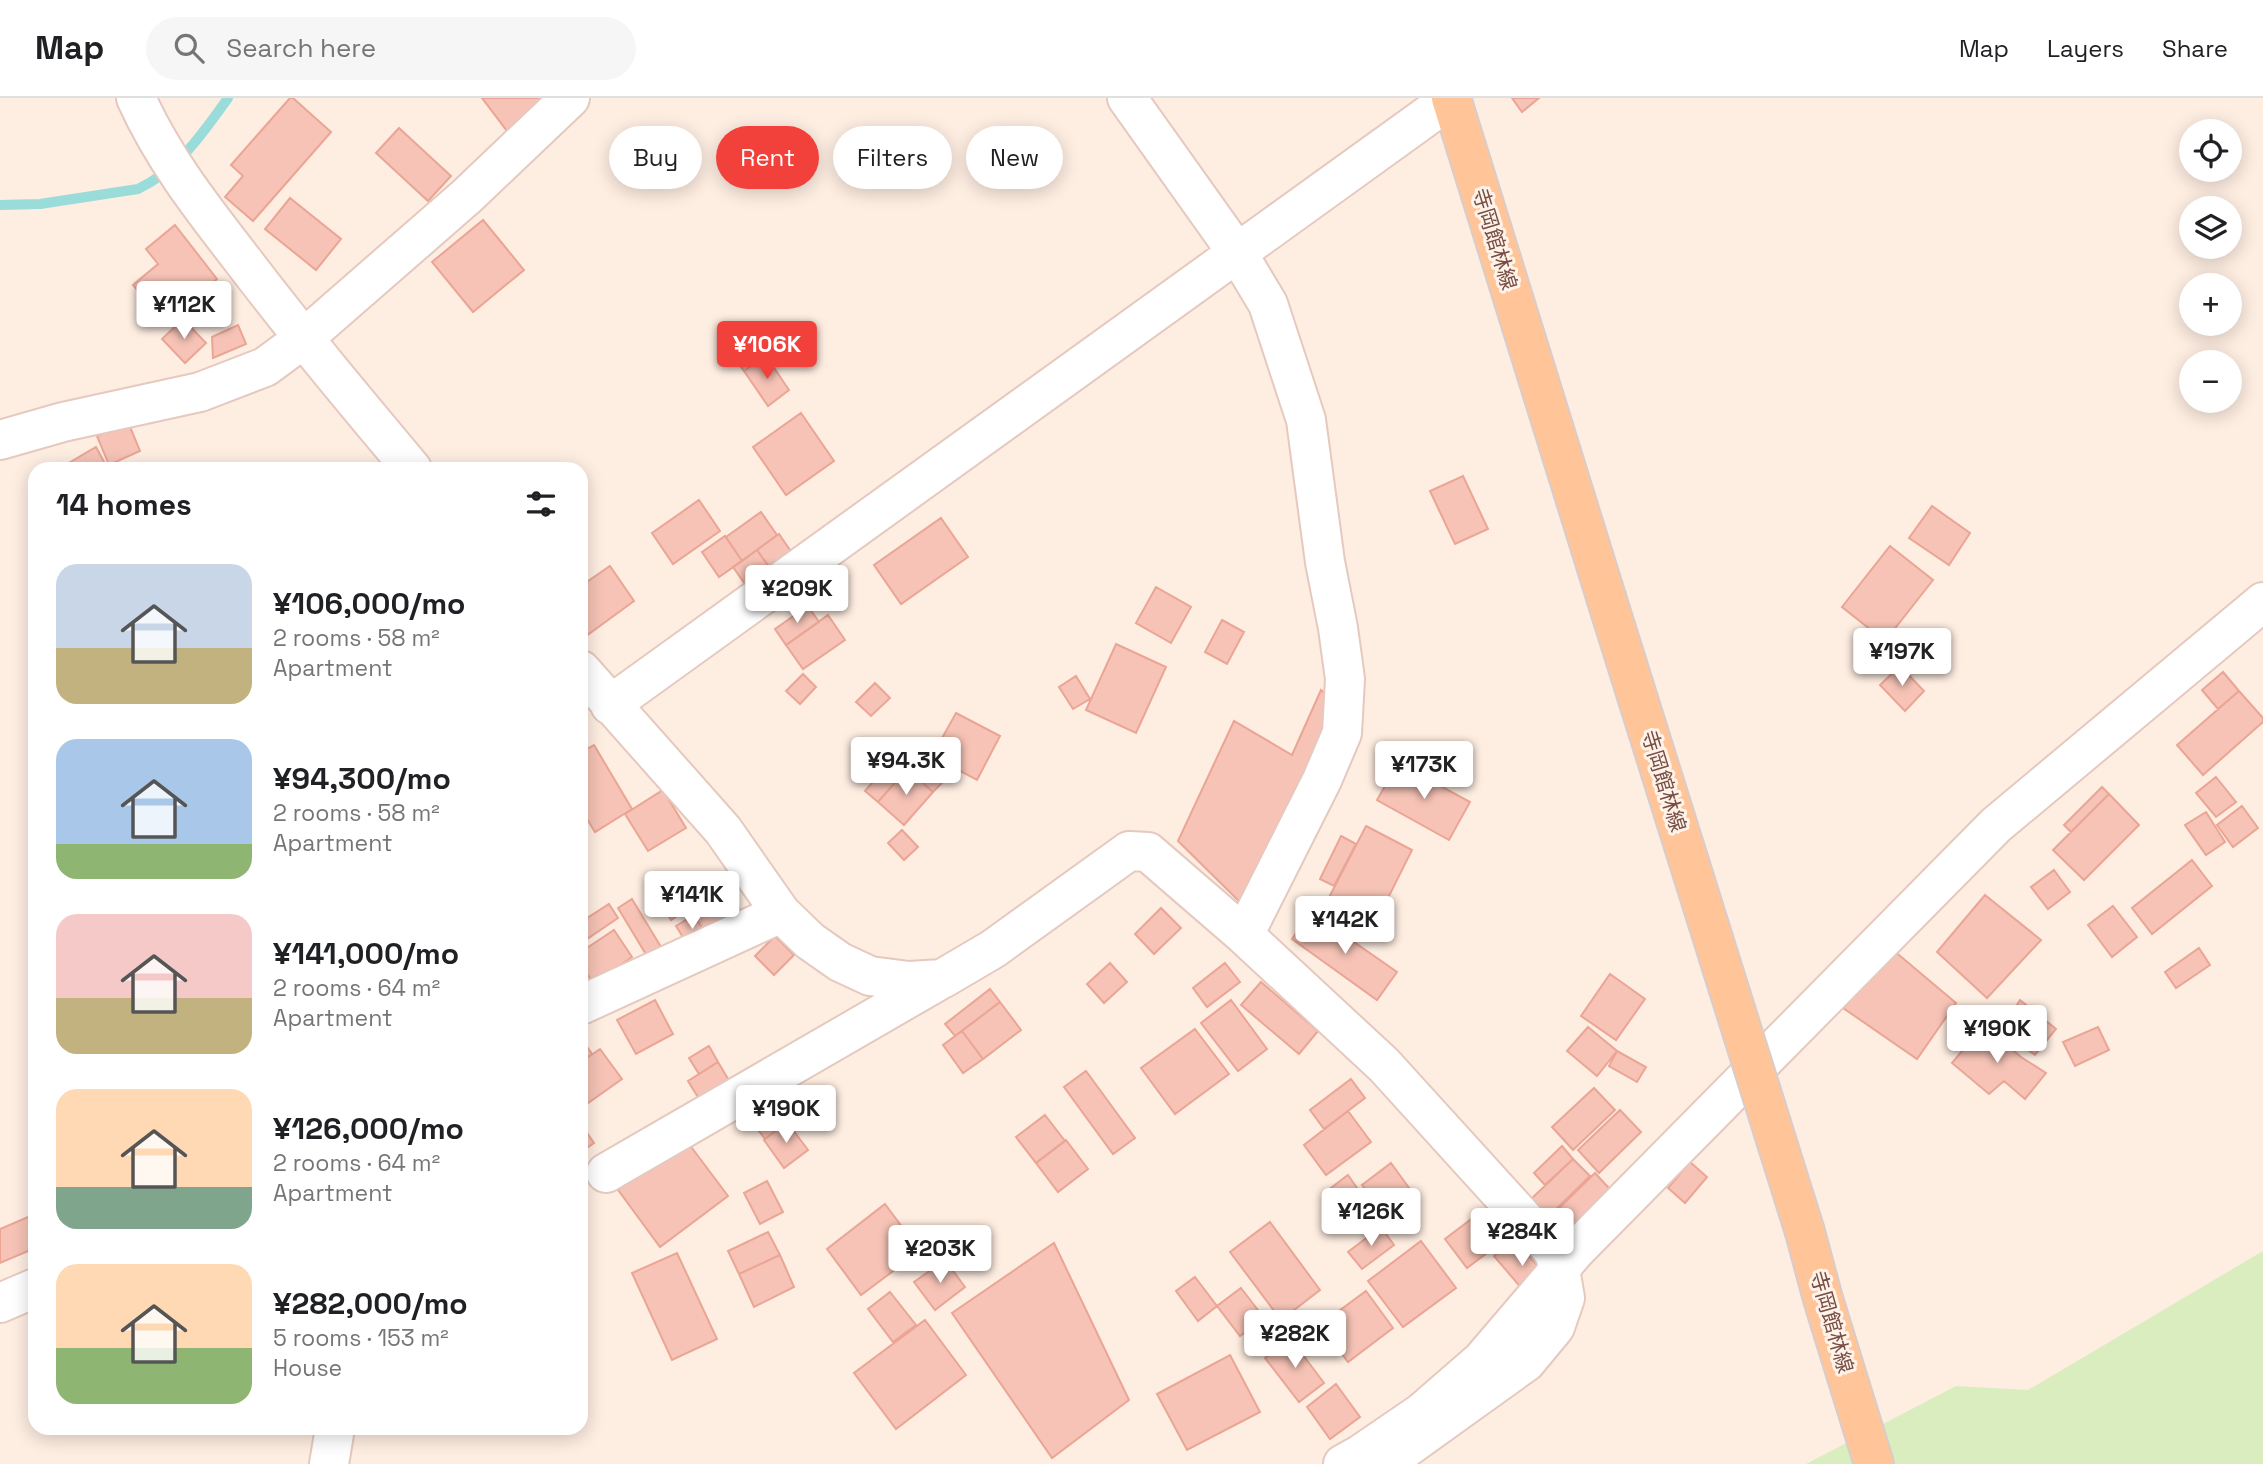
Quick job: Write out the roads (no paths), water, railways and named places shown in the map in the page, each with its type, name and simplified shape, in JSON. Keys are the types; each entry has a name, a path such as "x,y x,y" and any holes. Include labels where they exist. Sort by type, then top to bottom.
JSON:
{"main road":[{"name":"寺岡館林線","path":"1452,98 1805,1232 1874,1464"}],"street":[{"path":"136,98 152,134 183,183 303,339 406,462"},
{"path":"0,440 63,422 200,392 265,367 303,339 467,196 570,98"},
{"path":"1127,98 1238,254 1268,304 1306,420 1325,562 1338,628 1345,679 1342,733 1244,935"},
{"path":"610,705 1452,98"},
{"path":"1343,1464 1421,1413 1482,1360 1575,1251 1996,825 2263,602"},
{"path":"588,678 723,830 781,913 810,941 840,962 870,976 909,981 942,979"},
{"path":"606,1173 993,950 1129,850 1147,852 1244,935 1384,1065 1553,1251 1560,1269 1565,1297 1555,1326 1526,1362 1384,1464"},
{"path":"588,1002 781,913"},
{"path":"0,1303 28,1291"},
{"path":"329,1464 334,1435"}],"waterway":[{"path":"0,205 40,204 138,189 177,161 228,98"}]}
